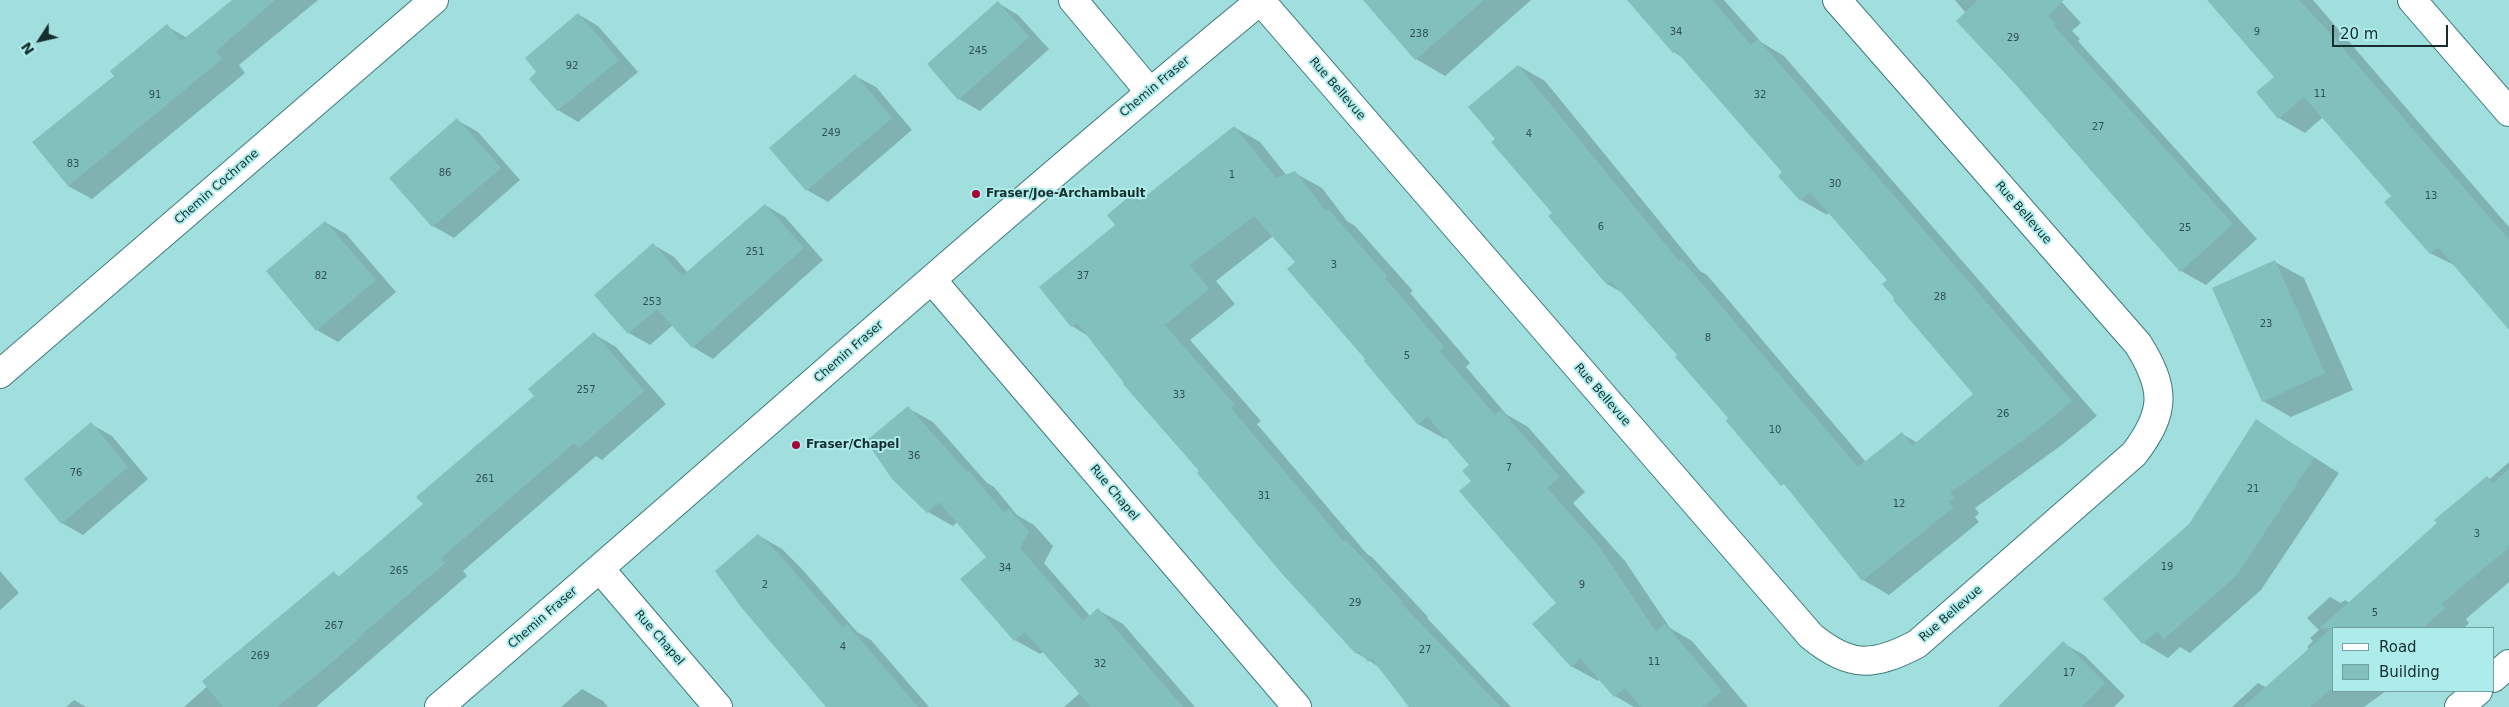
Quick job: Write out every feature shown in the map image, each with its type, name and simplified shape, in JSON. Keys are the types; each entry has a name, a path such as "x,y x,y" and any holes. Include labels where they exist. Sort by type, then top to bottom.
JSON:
{"street":[{"name":"Chemin Cochrane","path":"0,374 434,0"},
{"path":"1073,0 1149,91"},
{"name":"Chemin Fraser","path":"439,707 600,570 1149,91 1260,0"},
{"name":"Rue Bellevue","path":"1260,0 1811,636 1831,652 1845,658 1852,660 1874,660 1896,655 1917,644 2134,454 2150,434 2158,413 2158,392 2152,368 2138,344 1837,0"},
{"path":"2412,0 2509,112"},
{"name":"Rue Chapel","path":"932,280 1297,707"},
{"name":"Rue Chapel","path":"600,570 718,707"},
{"path":"2494,677 2509,664"},
{"path":"2459,707 2477,692"}],"building":[{"path":"232,0 275,0 216,51 222,59 68,186 32,142 114,76 110,71 167,24 181,41"},
{"path":"1363,0 1484,0 1415,60"},
{"path":"1627,0 1712,0 1751,45 1758,39 2072,401 2037,430 1950,493 1954,498 1949,501 1954,507 1862,581 1784,484 1781,486 1726,421 1728,418 1675,357 1677,355 1611,281 1607,285 1548,216 1552,213 1491,142 1495,139 1468,107 1518,65 1679,261 1681,259 1858,467 1902,432 1912,446 1973,394 1893,300 1894,298 1882,284 1887,280 1810,192 1800,201 1778,176 1782,172 1676,51 1673,53"},
{"path":"1978,0 2064,0 2048,16 2056,24 2054,26 2233,224 2180,272 2016,85 1956,21"},
{"path":"2207,0 2299,0 2327,30 2509,240 2509,330 2438,247 2430,254 2384,202 2391,196 2304,97 2278,119 2256,92 2274,77"},
{"path":"998,1 1029,37 958,100 927,64"},
{"path":"578,13 619,60 557,111 529,79 536,72 525,58"},
{"path":"855,74 892,118 806,191 769,148"},
{"path":"457,118 501,168 432,227 389,178"},
{"path":"1234,126 1276,178 1295,171 1326,211 1328,209 1387,276 1385,278 1444,347 1440,351 1495,415 1501,410 1560,477 1547,488 1598,545 1656,632 1665,624 1722,691 1703,707 1641,707 1625,688 1614,697 1580,658 1571,667 1532,624 1556,603 1459,491 1471,481 1462,471 1469,465 1427,416 1418,425 1364,361 1365,359 1287,269 1295,262 1254,216 1190,265 1209,289 1165,325 1235,405 1231,408 1344,542 1346,540 1402,601 1401,603 1501,707 1409,707 1372,659 1368,662 1359,651 1356,654 1284,576 1197,473 1199,471 1123,384 1077,323 1071,327 1039,287 1115,225 1107,215 1132,194 1138,202"},
{"path":"765,204 804,248 692,348 657,309 628,334 594,295 653,243 682,276"},
{"path":"325,221 376,280 316,331 266,271"},
{"path":"2275,260 2325,373 2262,402 2212,288"},
{"path":"594,332 644,391 579,448 574,443 441,558 445,563 330,664 277,707 223,707 202,681 334,571 338,577 423,504 416,497 534,396 528,389"},
{"path":"908,406 967,472 969,471 1004,513 1009,509 1029,531 1020,548 1083,621 1098,608 1183,707 1091,707 1025,632 1014,641 960,579 986,557 939,502 927,513 892,479 866,441"},
{"path":"2256,419 2314,458 2236,576 2164,639 2157,631 2142,644 2103,599 2189,524"},
{"path":"91,422 128,467 61,524 24,479"},
{"path":"2509,469 2509,547 2441,604 2445,608 2424,627 2320,628 2437,523 2434,520 2487,476 2493,483"},
{"path":"758,534 778,553 843,628 847,624 918,707 826,707 741,607 715,571"},
{"path":"2332,628 2332,688 2310,707 2243,707"},
{"path":"2063,641 2105,683 2082,707 1998,707"}],"place":[{"name":"Fraser/Joe-Archambault","path":"976,194"},
{"name":"Fraser/Chapel","path":"796,445"}]}
